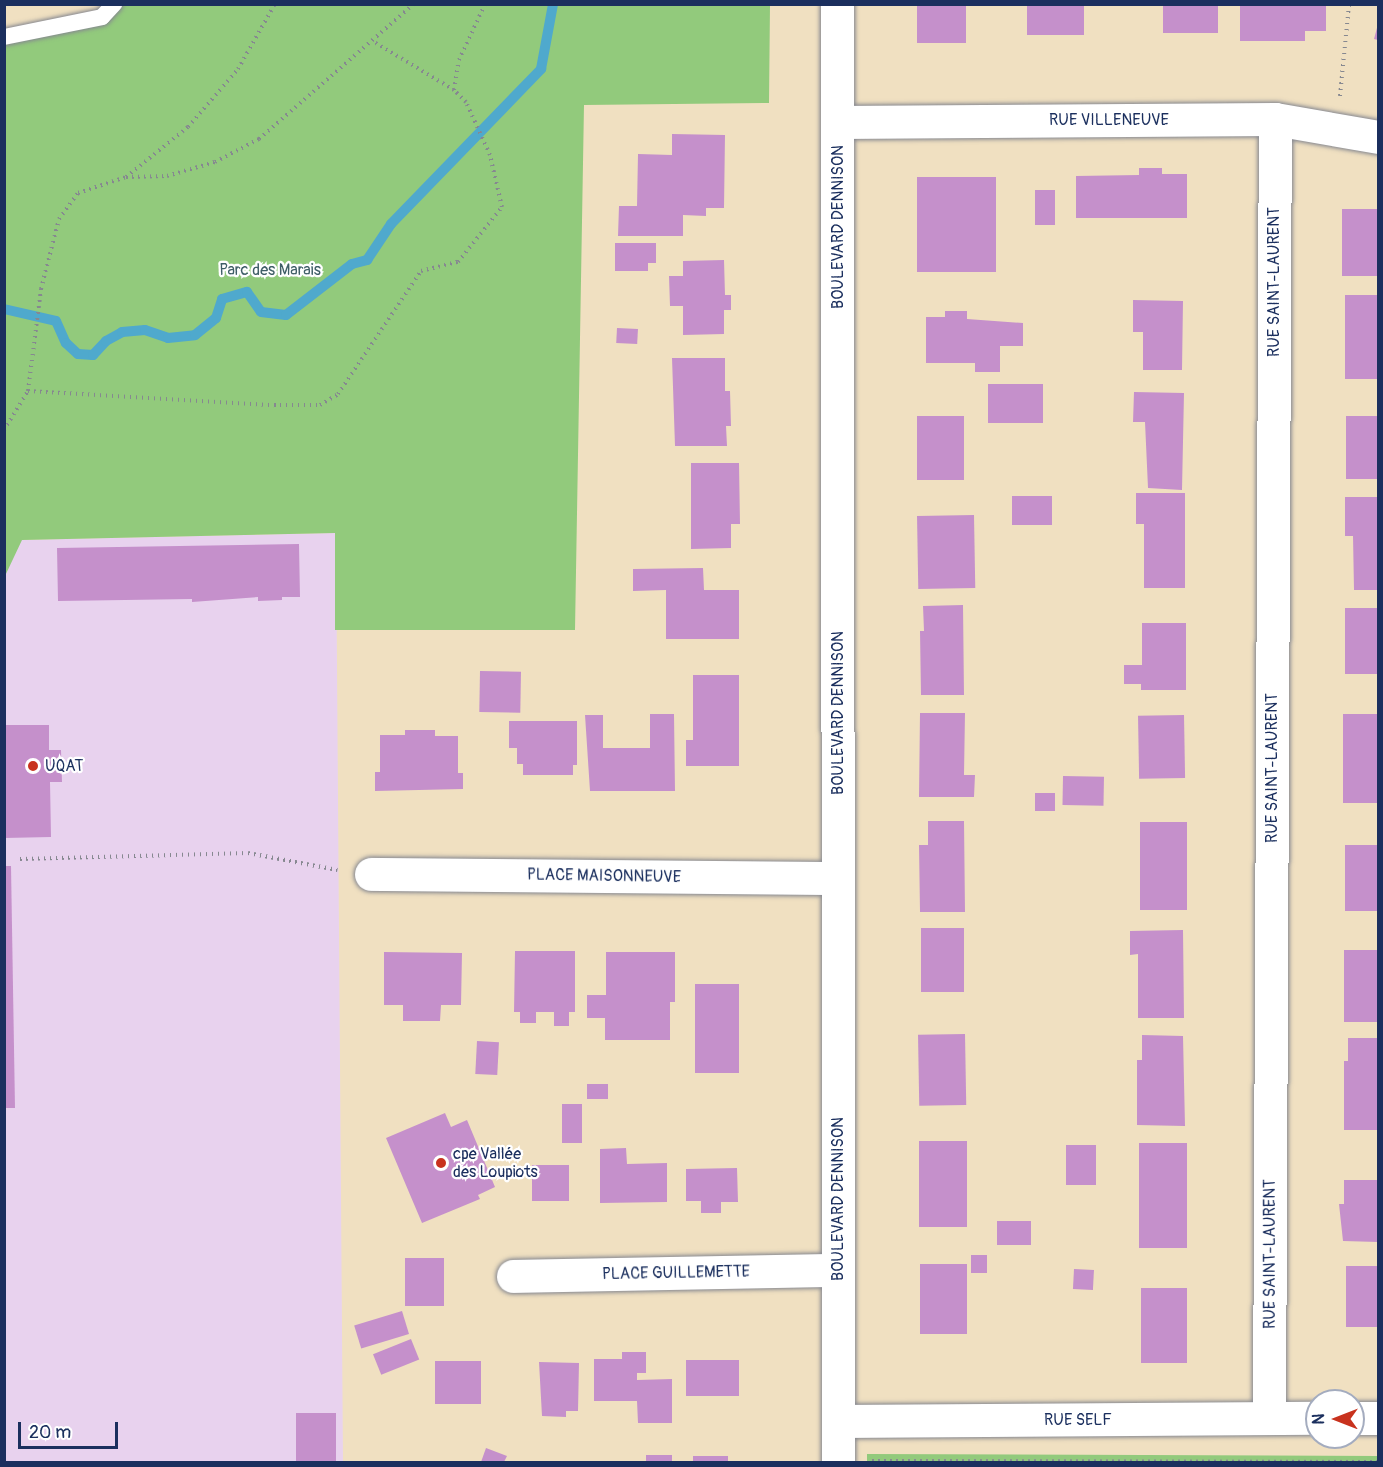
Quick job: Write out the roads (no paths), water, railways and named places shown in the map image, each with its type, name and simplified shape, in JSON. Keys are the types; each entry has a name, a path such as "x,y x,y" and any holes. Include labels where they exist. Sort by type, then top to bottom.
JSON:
{"street":[{"name":"BOULEVARD DENNISON","path":"837,4 838,1462"},
{"name":"RUE VILLENEUVE","path":"838,122 1275,119 1378,137"},
{"name":"RUE SAINT-LAURENT","path":"1269,1418 1275,119"},
{"name":"PLACE MAISONNEUVE","path":"371,874 838,879"},
{"name":"PLACE GUILLEMETTE","path":"513,1276 838,1270"},
{"name":"RUE SELF","path":"838,1422 1305,1418"}],"lane":[{"path":"4,37 102,17 114,4"}],"waterway":[{"path":"4,309 56,321 66,343 78,354 93,355 106,341 122,332 145,330 168,338 195,335 216,318 222,299 247,292 261,312 286,315 352,264 367,260 391,224 541,69 553,4"}],"place":[{"name":"UQAT","path":"33,766"},
{"name":"cpe Vallée des Loupiots","path":"441,1163"}],"park label":[{"name":"Parc des Marais","path":"270,270"}]}
